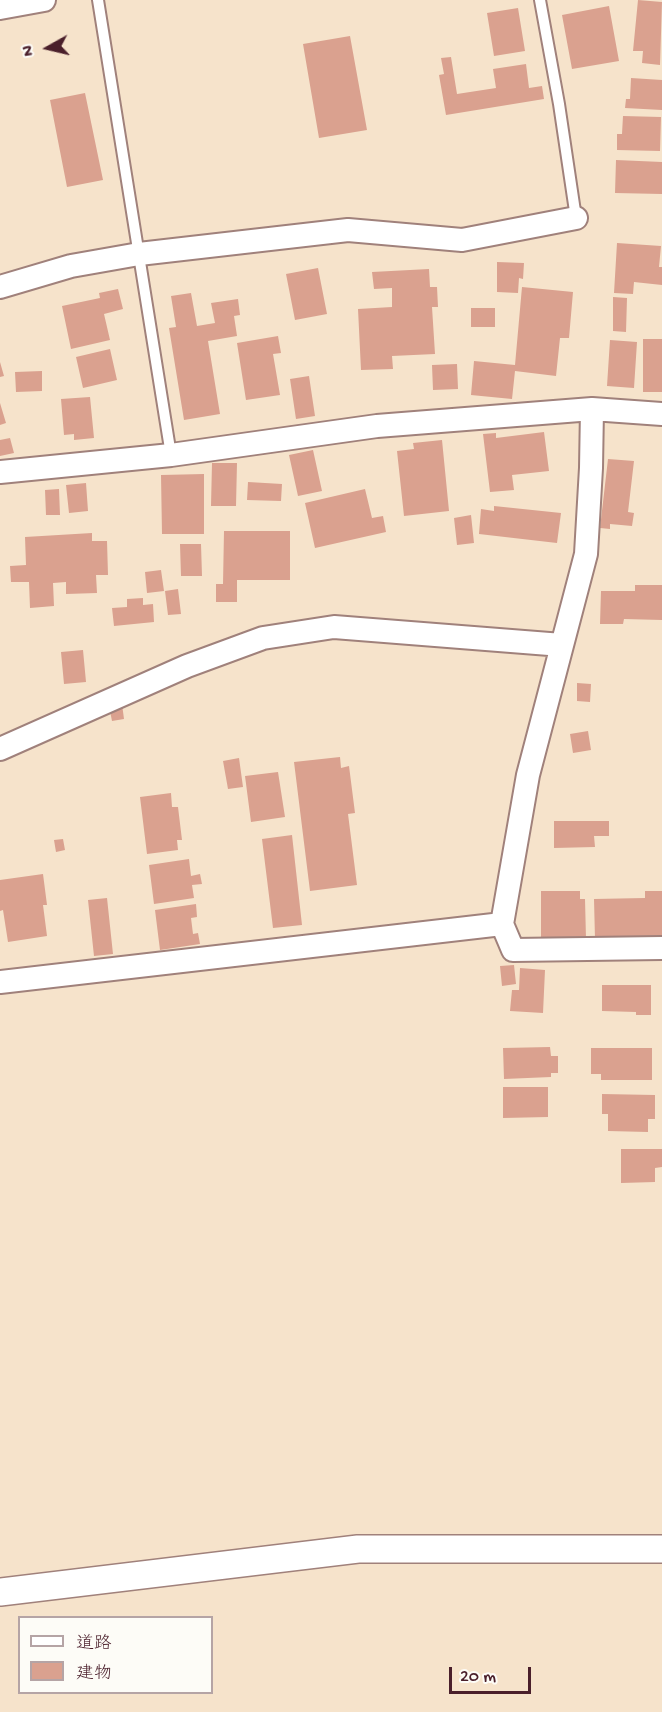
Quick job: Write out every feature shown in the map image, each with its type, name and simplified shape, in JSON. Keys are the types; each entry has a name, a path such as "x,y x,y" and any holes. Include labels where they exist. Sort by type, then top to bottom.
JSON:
{"street":[{"path":"0,8 44,0"},
{"path":"0,287 71,266 139,254 348,230 462,240 576,218"},
{"path":"592,410 586,554 528,775 502,924 513,950 662,948"},
{"path":"0,472 171,455 377,426 592,410 662,414"},
{"path":"0,749 187,666 263,638 334,627 562,645"},
{"path":"0,982 502,924"},
{"path":"0,1592 358,1549 662,1549"}],"lane":[{"path":"98,0 171,455"},
{"path":"540,0 559,104 576,218"}],"building":[{"path":"638,0 662,2 660,65 642,63 643,51 633,51"},
{"path":"609,6 619,61 572,69 562,15"},
{"path":"518,8 525,51 494,56 487,13"},
{"path":"350,36 367,130 319,138 303,44"},
{"path":"451,57 457,94 496,88 493,69 526,64 529,88 542,86 544,99 446,115 439,75 444,74 441,58"},
{"path":"631,78 662,80 662,110 625,108 626,99 630,99"},
{"path":"85,93 103,180 67,187 50,100"},
{"path":"623,116 661,117 660,151 617,150 617,134 622,134"},
{"path":"616,160 662,162 662,194 615,193"},
{"path":"617,243 661,246 659,267 662,267 662,285 634,282 633,294 614,293"},
{"path":"497,262 524,263 523,279 519,278 518,293 497,292"},
{"path":"318,268 327,314 295,320 286,274"},
{"path":"429,269 430,287 437,287 438,307 432,307 435,354 392,356 393,369 361,370 358,309 392,307 392,288 374,289 372,272"},
{"path":"522,287 573,292 569,338 560,338 556,376 515,371 512,399 471,395 474,361 515,365"},
{"path":"118,289 123,309 104,314 110,340 71,349 62,306 100,298 99,293"},
{"path":"191,293 197,326 215,323 211,303 238,299 240,315 234,316 237,336 208,341 220,414 184,420 169,328 176,327 171,296"},
{"path":"613,297 627,298 626,332 613,331"},
{"path":"471,308 495,308 495,327 471,327"},
{"path":"278,336 281,353 273,354 280,395 246,400 237,343"},
{"path":"643,339 662,339 662,392 643,392"},
{"path":"610,340 637,342 634,388 607,386"},
{"path":"110,349 117,380 83,388 76,357"},
{"path":"0,362 4,376 0,377"},
{"path":"457,364 458,389 433,390 432,365"},
{"path":"42,371 42,391 16,392 15,372"},
{"path":"309,376 315,416 296,419 290,379"},
{"path":"90,397 94,438 74,440 74,434 64,435 61,399"},
{"path":"0,403 6,423 0,425"},
{"path":"544,432 549,471 512,475 514,490 490,492 483,434 496,433 496,438"},
{"path":"10,438 14,453 0,456 0,440"},
{"path":"442,440 449,511 404,516 397,451 414,449 413,443"},
{"path":"313,450 322,491 298,496 289,455"},
{"path":"608,459 634,461 628,512 634,513 632,526 610,524 610,529 600,528"},
{"path":"212,463 237,463 236,506 211,506"},
{"path":"204,474 204,534 162,534 161,475"},
{"path":"248,482 282,484 281,501 247,500"},
{"path":"86,483 88,511 69,513 66,485"},
{"path":"59,489 60,515 46,515 45,490"},
{"path":"365,489 372,518 383,516 386,532 315,548 305,503"},
{"path":"494,506 561,513 557,543 479,534 481,509 494,511"},
{"path":"471,515 474,543 457,545 454,518"},
{"path":"224,531 290,531 290,580 237,580 237,602 216,602 216,584 223,584"},
{"path":"92,533 92,541 107,541 108,575 96,575 97,593 66,594 66,582 53,583 54,606 30,608 29,582 11,582 10,566 26,565 25,537"},
{"path":"180,544 201,544 202,576 181,576"},
{"path":"161,570 164,591 147,593 145,572"},
{"path":"635,585 662,585 662,620 624,619 623,624 600,624 601,591 635,591"},
{"path":"178,589 181,614 168,615 165,591"},
{"path":"143,598 143,605 153,604 154,622 114,626 112,608 127,607 127,599"},
{"path":"83,650 86,682 64,684 61,652"},
{"path":"577,683 591,684 590,702 577,701"},
{"path":"122,704 124,719 112,721 109,706"},
{"path":"588,731 591,750 573,753 570,734"},
{"path":"340,757 341,768 349,766 355,813 348,814 357,885 310,891 294,762"},
{"path":"239,758 243,787 228,789 223,761"},
{"path":"278,772 285,817 251,822 245,776"},
{"path":"171,793 172,807 178,807 182,840 177,840 178,850 147,854 140,797"},
{"path":"554,821 609,821 609,836 594,836 595,847 554,848"},
{"path":"292,835 302,925 273,928 262,839"},
{"path":"63,839 65,850 56,852 54,840"},
{"path":"189,859 191,876 200,874 202,884 192,885 194,898 154,904 149,865"},
{"path":"43,874 47,905 43,905 47,936 8,942 3,910 0,911 0,880"},
{"path":"541,891 580,891 580,899 585,899 586,939 541,939"},
{"path":"645,891 662,891 662,938 595,939 594,899 645,898"},
{"path":"107,898 113,954 94,956 88,900"},
{"path":"196,904 197,917 191,918 193,934 198,933 200,944 160,950 155,910"},
{"path":"514,965 516,984 502,986 500,966"},
{"path":"520,968 545,970 543,1013 510,1011 512,990 519,990"},
{"path":"602,985 651,985 651,1015 602,1011"},
{"path":"550,1047 551,1056 558,1056 558,1073 551,1073 551,1077 504,1079 503,1048"},
{"path":"591,1048 652,1048 652,1080 601,1080 601,1074 591,1074"},
{"path":"503,1087 548,1087 548,1117 503,1118"},
{"path":"602,1094 655,1095 655,1119 648,1119 648,1132 608,1131 608,1114 602,1114"},
{"path":"621,1149 662,1149 662,1167 655,1168 655,1182 621,1183"}]}
